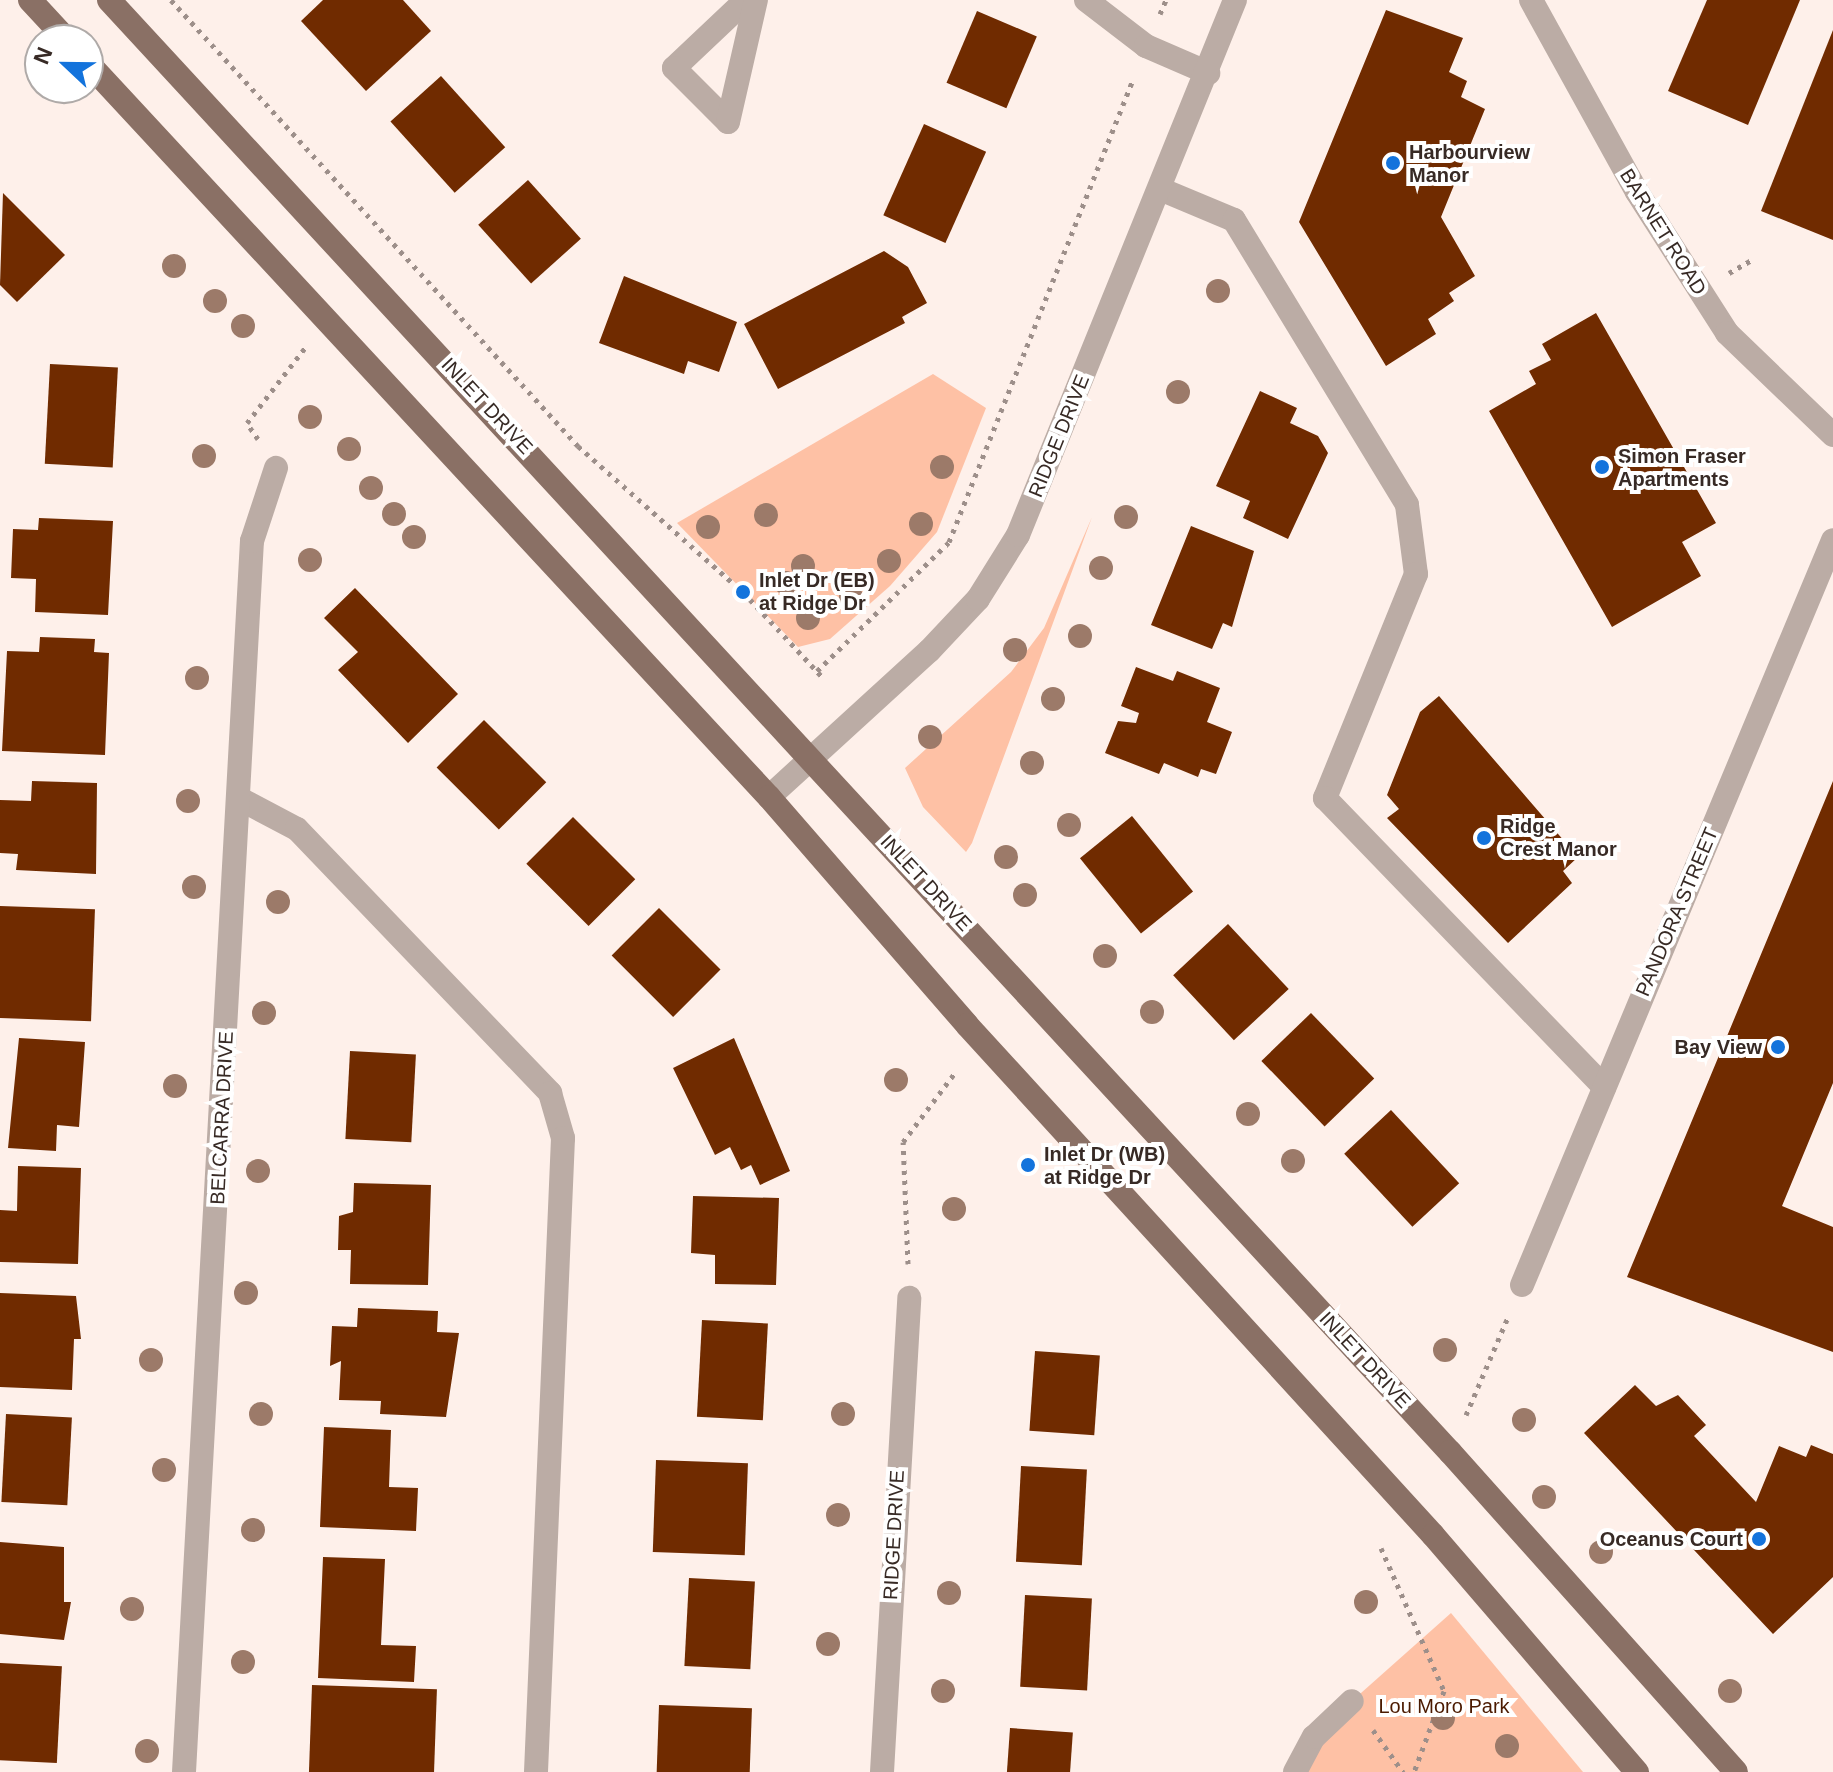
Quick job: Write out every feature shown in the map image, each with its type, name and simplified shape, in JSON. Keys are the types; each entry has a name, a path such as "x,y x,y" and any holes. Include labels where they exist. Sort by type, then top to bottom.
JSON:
{"main road":[{"path":"30,0 52,24"},
{"name":"INLET DRIVE","path":"109,0 1450,1452 1736,1772"},
{"path":"104,80 769,797 967,1025 1433,1535 1637,1772"}],"street":[{"path":"746,0 674,68 728,122 756,0"},
{"path":"1086,0 1146,46 1208,73"},
{"name":"RIDGE DRIVE","path":"769,797 813,759 978,599 1018,535 1208,73 1235,0"},
{"name":"BARNET ROAD","path":"1531,0 1637,192 1727,333 1833,435"},
{"path":"1160,189 1234,220 1407,505 1416,574 1325,798 1604,1087"},
{"name":"BELCARRA DRIVE","path":"184,1772 252,541 276,468"},
{"name":"PANDORA STREET","path":"1522,1285 1833,540"},
{"path":"240,799 297,829 550,1093 563,1138 536,1772"},
{"name":"RIDGE DRIVE","path":"882,1772 909,1298"},
{"path":"1295,1772 1314,1737 1352,1701"}],"path":[{"path":"171,0 578,446 743,592 824,679"},
{"path":"817,671 949,542 1166,0"},
{"path":"1729,273 1753,259"},
{"path":"276,468 247,423 306,347"},
{"path":"909,1298 903,1142 954,1074"},
{"path":"1450,1452 1522,1285"},
{"path":"1381,1548 1444,1691 1414,1772"},
{"path":"1352,1701 1403,1772"}],"green space":[{"path":"933,374 986,408 937,532 890,586 830,639 798,647 677,523"},
{"path":"1092,517 972,843 966,852 923,807 905,768 1011,672 1044,628"},
{"name":"Lou Moro Park","path":"1451,1613 1583,1772 1295,1772 1352,1701"}],"building":[{"path":"323,0 403,0 431,31 366,91 301,21"},
{"path":"1707,0 1800,0 1748,125 1668,91"},
{"name":"Harbourview Manor","path":"1386,10 1463,38 1449,72 1467,81 1461,97 1485,109 1441,217 1475,276 1449,293 1454,301 1428,319 1436,334 1386,366 1299,222"},
{"path":"977,11 1037,36 1006,108 947,83"},
{"path":"1833,30 1833,240 1761,211"},
{"path":"441,76 505,147 455,193 390,122"},
{"path":"924,124 986,152 945,243 883,215"},
{"path":"528,180 581,239 531,284 478,225"},
{"path":"3,193 65,255 17,302 0,285"},
{"path":"884,251 908,267 927,303 902,317 905,323 778,389 744,324"},
{"path":"624,276 737,322 719,372 688,361 684,374 599,343"},
{"name":"Simon Fraser Apartments","path":"1596,313 1716,523 1682,542 1701,576 1612,627 1489,411 1536,384 1529,371 1551,360 1542,344"},
{"path":"50,364 118,368 113,467 45,464"},
{"path":"1260,391 1297,408 1290,423 1318,436 1328,453 1288,539 1243,518 1250,501 1216,486"},
{"path":"39,518 113,521 108,615 35,612 36,579 11,578 13,529 38,530"},
{"path":"1191,526 1254,551 1232,627 1223,623 1212,649 1151,625"},
{"path":"355,588 458,694 408,743 338,670 358,652 324,618"},
{"path":"40,637 95,639 94,652 109,653 105,755 2,751 7,651 39,652"},
{"path":"1136,667 1173,681 1177,671 1220,688 1207,722 1232,732 1216,774 1201,769 1198,777 1164,763 1159,774 1105,753 1118,721 1136,723 1139,713 1121,706"},
{"name":"Ridge Crest Manor","path":"1439,696 1578,857 1563,871 1572,883 1508,943 1387,818 1399,809 1387,795 1420,712"},
{"path":"484,720 546,782 499,830 437,767"},
{"path":"32,781 97,783 96,874 16,870 18,854 0,853 0,800 31,801"},
{"name":"Bay View","path":"1833,781 1833,1083 1782,1206 1833,1227 1833,1352 1627,1277"},
{"path":"1132,816 1193,891 1141,934 1080,858"},
{"path":"573,817 635,879 589,926 526,864"},
{"path":"0,906 95,909 91,1021 0,1018"},
{"path":"659,908 721,970 673,1017 612,955"},
{"path":"1228,924 1289,989 1234,1040 1173,975"},
{"path":"1311,1013 1374,1078 1325,1126 1261,1061"},
{"path":"19,1038 85,1042 79,1127 57,1125 56,1151 8,1148"},
{"path":"734,1038 790,1171 760,1185 751,1165 741,1170 730,1147 715,1155 673,1068"},
{"path":"350,1051 416,1054 411,1142 345,1139"},
{"path":"1391,1110 1459,1183 1412,1227 1344,1154"},
{"path":"18,1166 81,1168 78,1264 0,1262 0,1210 17,1211"},
{"path":"354,1183 431,1185 428,1285 350,1284 351,1250 338,1250 339,1216 353,1212"},
{"path":"693,1196 779,1198 776,1285 715,1284 715,1255 691,1253"},
{"path":"0,1293 76,1296 81,1339 74,1339 72,1390 0,1387"},
{"path":"358,1308 438,1311 437,1332 459,1333 446,1417 380,1414 381,1401 339,1400 341,1361 330,1366 332,1326 357,1327"},
{"path":"702,1320 768,1323 763,1420 697,1417"},
{"path":"1035,1351 1100,1356 1094,1435 1029,1431"},
{"name":"Oceanus Court","path":"1635,1385 1656,1406 1678,1395 1706,1425 1694,1436 1756,1502 1779,1446 1806,1457 1811,1445 1833,1454 1833,1577 1773,1634 1584,1433"},
{"path":"6,1414 72,1417 67,1505 1,1502"},
{"path":"324,1427 391,1430 389,1487 418,1488 416,1531 320,1527"},
{"path":"656,1460 748,1463 745,1555 653,1552"},
{"path":"1021,1466 1087,1469 1082,1565 1016,1562"},
{"path":"0,1542 64,1547 64,1602 71,1602 64,1640 0,1634"},
{"path":"323,1557 385,1559 381,1645 416,1646 414,1682 318,1678"},
{"path":"689,1578 755,1581 750,1669 684,1666"},
{"path":"1025,1595 1092,1599 1087,1690 1020,1687"},
{"path":"0,1663 62,1666 57,1763 0,1760"},
{"path":"312,1685 437,1689 434,1772 309,1772"},
{"path":"659,1705 752,1708 750,1772 657,1772"},
{"path":"1010,1728 1073,1732 1070,1772 1007,1772"}],"place":[{"name":"Harbourview Manor","path":"1393,163"},
{"name":"Simon Fraser Apartments","path":"1602,467"},
{"name":"Inlet Dr (EB) at Ridge Dr","path":"743,592"},
{"name":"Ridge Crest Manor","path":"1484,838"},
{"name":"Bay View","path":"1778,1047"},
{"name":"Inlet Dr (WB) at Ridge Dr","path":"1028,1165"},
{"name":"Oceanus Court","path":"1759,1539"}]}
